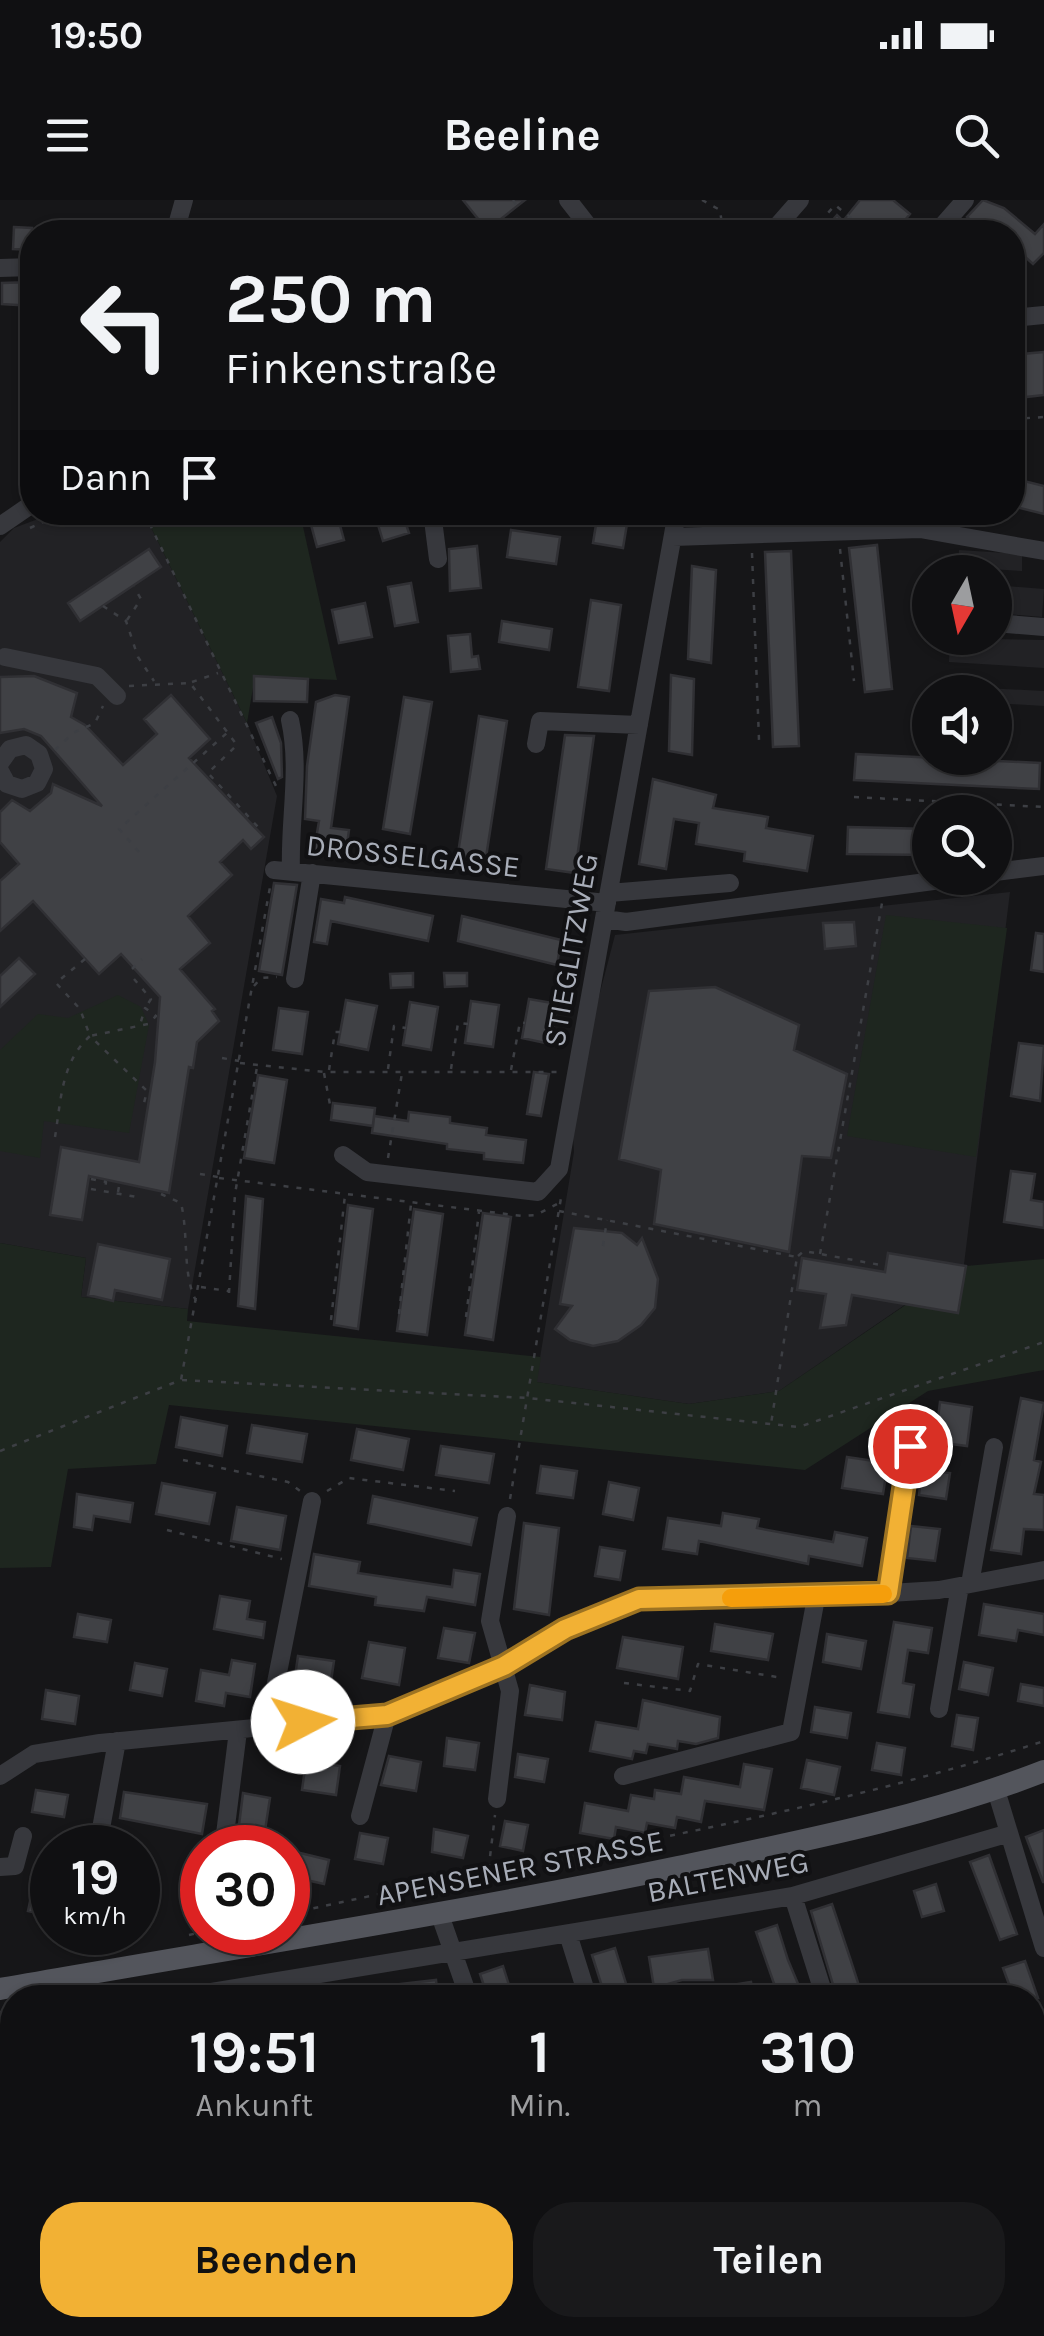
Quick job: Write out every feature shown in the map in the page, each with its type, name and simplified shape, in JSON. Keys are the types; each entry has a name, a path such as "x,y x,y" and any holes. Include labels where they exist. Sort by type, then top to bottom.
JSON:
{"main road":[{"name":"APENSENER STRASSE","path":"24,1985 486,1907 831,1835 996,1790 1044,1772"}],"street":[{"path":"568,200 584,220"},
{"path":"782,220 800,200"},
{"path":"948,220 965,200"},
{"path":"434,525 438,559"},
{"name":"STIEGLITZWEG","path":"559,1169 675,525"},
{"path":"673,537 920,529 1044,551"},
{"path":"1012,625 1044,627"},
{"path":"5,657 98,676 116,695"},
{"path":"282,871 297,754 290,720"},
{"path":"536,744 540,720 639,725"},
{"path":"1012,870 1044,866"},
{"name":"DROSSELGASSE","path":"282,871 607,905"},
{"path":"294,978 312,874"},
{"path":"607,905 730,883"},
{"path":"607,905 626,922 912,884"},
{"path":"343,1155 367,1172 538,1192 559,1169"},
{"path":"888,1593 910,1446"},
{"path":"939,1709 994,1447"},
{"path":"267,1728 312,1501"},
{"path":"498,1799 510,1691 490,1620 508,1516"},
{"path":"0,1776 34,1754 387,1715 504,1666 565,1629 639,1599 816,1598 888,1593 965,1585 1044,1570"},
{"path":"623,1776 790,1732 816,1598"},
{"path":"360,1816 387,1715"},
{"path":"226,1825 238,1731"},
{"path":"102,1825 118,1742"},
{"path":"996,1790 1006,1834 1044,1948"},
{"name":"BALTENWEG","path":"255,1985 793,1896 1006,1834"},
{"path":"0,1868 15,1866 23,1836"},
{"path":"793,1896 821,1985"},
{"path":"440,1915 465,1985"},
{"path":"568,1934 584,1985"}],"path":[{"path":"513,200 518,208"},
{"path":"702,200 720,210 721,220"},
{"path":"821,220 835,204 854,220"},
{"path":"19,532 35,525"},
{"path":"150,525 281,797"},
{"path":"838,532 854,680"},
{"path":"751,536 759,740"},
{"path":"126,621 141,598 134,587"},
{"path":"103,606 126,621 138,657 154,682"},
{"path":"53,752 73,733 95,723 116,695 134,683 190,683 219,673"},
{"path":"190,683 237,745 208,773 258,826"},
{"path":"139,852 119,829 229,731"},
{"path":"854,796 1044,806"},
{"path":"181,1380 253,987 282,871"},
{"path":"820,1254 885,887"},
{"path":"85,959 56,984 80,1009 90,1036 147,1091 144,1103"},
{"path":"132,968 142,959"},
{"path":"253,987 270,976 294,978"},
{"path":"134,979 151,999 140,1024"},
{"path":"55,1138 66,1072 76,1048 90,1036 140,1024 156,1016 145,1008"},
{"path":"510,1072 520,1022 524,1023"},
{"path":"450,1071 458,1023 468,1024"},
{"path":"388,1070 394,1026 406,1028"},
{"path":"332,1110 326,1071 335,1032 340,1032"},
{"path":"222,1058 326,1071 576,1072"},
{"path":"200,1287 229,1292 237,1180 257,1065"},
{"path":"386,1175 402,1070"},
{"path":"508,1516 560,1202 559,1169"},
{"path":"200,1174 536,1215 560,1202"},
{"path":"91,1179 106,1182 105,1191"},
{"path":"118,1193 120,1181"},
{"path":"91,1189 138,1197"},
{"path":"161,1194 180,1203 190,1251 186,1281 197,1302"},
{"path":"331,1320 346,1194"},
{"path":"399,1314 411,1202"},
{"path":"466,1317 480,1210"},
{"path":"558,1211 797,1257"},
{"path":"603,1246 607,1220"},
{"path":"771,1424 797,1257 804,1251 886,1266"},
{"path":"0,1451 181,1380 527,1398 799,1427 1044,1342"},
{"path":"183,1460 288,1482 312,1501 349,1478 455,1491"},
{"path":"167,1530 300,1564"},
{"path":"624,1684 690,1691 698,1664 800,1680"},
{"path":"310,1909 489,1868 784,1812 1044,1741"},
{"path":"486,1907 498,1799"}],"shaded area":[{"path":"150,525 247,723 277,796 188,1309 81,1297 86,1258 0,1243 0,542 14,528"},
{"path":"150,525 303,525 337,680 255,676 247,723"},
{"path":"959,550 1022,554 1022,571 1012,570 1012,555 959,555"},
{"path":"1012,586 1044,589 1042,617 1012,614"},
{"path":"1012,639 1044,640 1044,668 949,662 949,655 1012,655"},
{"path":"1012,689 1044,691 1044,706 1012,704"},
{"path":"1010,895 958,1313 906,1304 779,1391 689,1404 536,1382 574,1152 571,1104 615,935"},
{"path":"886,915 1007,928 976,1157 847,1136"},
{"path":"118,995 141,1007 149,1025 129,1133 44,1121 40,1158 0,1151 0,1050 38,1014 68,1018"},
{"path":"0,1243 86,1258 81,1297 188,1309 187,1321 541,1357 537,1382 689,1404 779,1391 907,1304 958,1312 966,1266 1044,1259 1044,1370 928,1391 805,1470 169,1405 156,1464 68,1469 51,1567 0,1568"}],"building":[{"path":"463,200 525,200 500,220 479,220"},
{"path":"860,200 893,200 910,214 905,220 844,220"},
{"path":"983,200 1004,208 1018,220 970,220 967,217"},
{"path":"1044,224 1044,253 1033,264 1025,257 1025,226 1035,234"},
{"path":"14,227 20,227 20,249 13,249"},
{"path":"20,282 20,305 2,304 2,283"},
{"path":"1044,352 1044,395 1026,397 1025,354"},
{"path":"1025,481 1044,486 1044,514 1025,509"},
{"path":"311,525 340,525 344,540 317,547"},
{"path":"378,525 406,525 409,533 383,541"},
{"path":"596,525 627,525 623,548 593,543"},
{"path":"511,530 560,537 556,564 507,557"},
{"path":"877,545 892,689 865,692 849,548"},
{"path":"477,546 481,588 450,591 449,549"},
{"path":"149,549 161,567 80,621 68,603"},
{"path":"791,551 799,746 773,747 765,552"},
{"path":"692,566 716,570 711,663 688,659"},
{"path":"411,583 418,622 395,626 388,587"},
{"path":"591,600 621,605 609,691 578,687"},
{"path":"365,603 372,637 339,643 332,610"},
{"path":"502,621 552,629 549,650 499,642"},
{"path":"470,634 472,657 478,656 480,669 451,672 448,636"},
{"path":"671,675 694,679 692,755 669,751"},
{"path":"34,676 77,693 71,717 85,725 123,765 157,734 144,719 171,695 210,739 189,758 264,837 251,849 243,840 220,862 232,875 188,916 210,943 180,969 215,1009 212,1011 219,1021 197,1042 193,1068 189,1067 169,1193 89,1176 82,1220 50,1215 61,1147 139,1162 155,1062 160,997 121,954 99,974 33,901 0,931 0,881 19,864 0,842 0,812 12,800 30,811 51,793 53,784 102,806 41,736 24,729 0,733 0,677"},
{"path":"254,676 308,679 307,702 254,701"},
{"path":"335,695 349,697 331,828 349,830 346,852 327,853 314,851 319,821 305,819 307,766 316,702"},
{"path":"404,697 432,702 410,834 383,829"},
{"path":"479,716 507,721 485,864 457,860"},
{"path":"272,717 281,743 282,777 278,779 256,723"},
{"path":"565,735 594,736 575,873 546,869"},
{"path":"856,754 912,757 912,775 1012,775 1012,762 1040,763 1039,789 854,780"},
{"path":"653,779 716,795 713,808 768,817 766,828 813,836 807,871 744,861 745,852 696,844 699,823 674,819 666,869 639,864"},
{"path":"848,827 912,829 912,855 847,854"},
{"path":"274,883 297,885 282,975 259,971"},
{"path":"345,897 433,916 428,941 331,921 327,944 314,942 321,899 344,903"},
{"path":"462,916 561,940 557,965 458,941"},
{"path":"854,922 856,946 825,949 823,923"},
{"path":"1036,933 1044,934 1044,972 1031,970"},
{"path":"19,958 35,974 0,1007 0,976"},
{"path":"413,973 413,987 391,988 390,974"},
{"path":"444,973 467,973 467,986 445,987"},
{"path":"715,987 799,1025 794,1050 847,1074 831,1158 802,1156 789,1252 654,1224 661,1170 619,1159 649,991"},
{"path":"529,999 558,1004 550,1044 522,1038"},
{"path":"346,1000 377,1006 368,1050 338,1044"},
{"path":"471,1001 499,1005 493,1047 465,1043"},
{"path":"410,1002 438,1007 431,1050 403,1045"},
{"path":"279,1008 308,1012 302,1054 273,1050"},
{"path":"1019,1043 1044,1046 1040,1101 1011,1096"},
{"path":"534,1072 549,1074 541,1116 527,1114"},
{"path":"258,1075 287,1080 274,1163 244,1158"},
{"path":"333,1103 375,1108 373,1126 331,1120"},
{"path":"409,1112 450,1117 450,1123 487,1128 486,1135 526,1140 523,1163 484,1159 484,1153 447,1149 447,1144 372,1133 374,1116 408,1121"},
{"path":"1011,1171 1035,1174 1031,1200 1044,1202 1044,1228 1004,1222"},
{"path":"246,1196 263,1199 255,1309 238,1306"},
{"path":"348,1205 373,1209 358,1329 334,1325"},
{"path":"414,1209 443,1214 427,1335 397,1331"},
{"path":"483,1213 511,1217 493,1340 465,1335"},
{"path":"574,1228 622,1233 637,1245 642,1238 658,1279 655,1308 641,1325 618,1341 593,1346 570,1340 555,1329 572,1306 560,1304"},
{"path":"98,1244 170,1259 162,1300 115,1290 113,1301 88,1295"},
{"path":"888,1253 966,1266 958,1313 852,1295 846,1325 820,1328 826,1294 797,1290 802,1258 885,1272"},
{"path":"1021,1398 1044,1403 1034,1460 1041,1462 1034,1494 1044,1495 1044,1530 1024,1529 1021,1554 991,1550"},
{"path":"940,1402 972,1407 967,1446 935,1442"},
{"path":"181,1417 227,1426 222,1456 176,1447"},
{"path":"252,1425 307,1434 302,1462 247,1453"},
{"path":"357,1429 409,1439 403,1470 351,1460"},
{"path":"441,1446 494,1454 489,1483 436,1475"},
{"path":"847,1457 888,1463 883,1494 842,1488"},
{"path":"541,1466 577,1471 573,1498 537,1493"},
{"path":"922,1470 950,1473 946,1499 919,1495"},
{"path":"609,1482 639,1488 633,1520 603,1514"},
{"path":"162,1483 215,1493 209,1524 156,1514"},
{"path":"77,1494 133,1503 130,1522 94,1516 92,1530 74,1527"},
{"path":"373,1496 477,1518 471,1545 368,1523"},
{"path":"237,1507 286,1516 280,1550 231,1541"},
{"path":"723,1513 759,1519 757,1528 833,1542 835,1532 867,1538 862,1566 809,1556 808,1564 699,1541 697,1554 663,1549 668,1518 721,1526"},
{"path":"524,1523 559,1528 549,1615 514,1609"},
{"path":"911,1526 940,1529 935,1561 907,1558"},
{"path":"600,1547 625,1551 620,1580 595,1576"},
{"path":"314,1554 360,1562 358,1573 452,1587 454,1570 480,1574 475,1605 427,1597 424,1611 375,1605 376,1597 309,1586"},
{"path":"220,1596 250,1601 247,1619 265,1622 263,1638 214,1629"},
{"path":"984,1604 1044,1614 1044,1635 1018,1630 1016,1641 979,1635"},
{"path":"78,1614 111,1620 107,1642 74,1637"},
{"path":"894,1622 932,1628 928,1653 908,1650 903,1683 914,1685 909,1717 878,1712"},
{"path":"715,1624 773,1634 768,1660 711,1651"},
{"path":"444,1628 475,1633 469,1663 438,1658"},
{"path":"827,1634 866,1641 861,1669 823,1662"},
{"path":"623,1637 683,1647 678,1679 617,1668"},
{"path":"369,1642 405,1648 399,1685 362,1678"},
{"path":"298,1656 334,1661 330,1688 294,1683"},
{"path":"232,1660 255,1664 250,1697 226,1693 224,1706 196,1701 201,1670 229,1675"},
{"path":"964,1662 993,1668 988,1695 959,1689"},
{"path":"135,1663 167,1669 162,1696 130,1690"},
{"path":"1021,1684 1044,1688 1044,1706 1018,1701"},
{"path":"530,1685 565,1692 562,1720 525,1715"},
{"path":"46,1690 79,1696 75,1724 42,1719"},
{"path":"643,1700 720,1717 718,1738 696,1744 678,1741 677,1749 648,1744 646,1753 634,1751 632,1759 590,1751 596,1722 638,1729"},
{"path":"815,1707 851,1713 847,1738 811,1732"},
{"path":"957,1715 978,1718 973,1750 952,1746"},
{"path":"447,1738 479,1743 475,1770 444,1766"},
{"path":"877,1743 905,1748 901,1775 872,1770"},
{"path":"518,1754 548,1759 544,1782 515,1777"},
{"path":"389,1756 421,1762 416,1791 381,1785"},
{"path":"807,1760 840,1767 834,1795 801,1788"},
{"path":"306,1761 340,1766 336,1795 302,1790"},
{"path":"744,1764 772,1769 764,1810 705,1801 701,1822 677,1817 675,1828 647,1823 645,1833 616,1827 614,1839 580,1833 585,1803 628,1811 631,1795 654,1799 655,1790 681,1794 684,1777 740,1787"},
{"path":"36,1790 68,1795 64,1817 32,1812"},
{"path":"124,1792 207,1804 204,1825 180,1825 180,1830 120,1818"},
{"path":"243,1793 270,1798 266,1825 239,1825"},
{"path":"505,1821 528,1825 523,1851 500,1846"},
{"path":"434,1829 468,1836 463,1858 432,1852"},
{"path":"1044,1830 1044,1882 1043,1882 1026,1837"},
{"path":"360,1833 388,1838 383,1864 355,1859"},
{"path":"310,1855 329,1860 324,1884 310,1881"},
{"path":"989,1855 1017,1934 1000,1940 970,1862"},
{"path":"936,1884 944,1911 922,1917 914,1891"},
{"path":"832,1904 859,1985 833,1985 811,1911"},
{"path":"777,1925 799,1985 774,1985 756,1932"},
{"path":"615,1948 626,1985 602,1985 592,1955"},
{"path":"708,1949 713,1980 654,1985 649,1957"},
{"path":"1025,1961 1033,1985 1009,1985 1003,1968"},
{"path":"503,1966 509,1985 484,1985 480,1974"},
{"path":"436,1980 437,1985 391,1985"}],"slow traffic":[{"path":"731,1598 883,1594"}],"route":[{"path":"303,1722 387,1715 504,1666 565,1629 639,1599 816,1598 888,1593 910,1446"}]}
